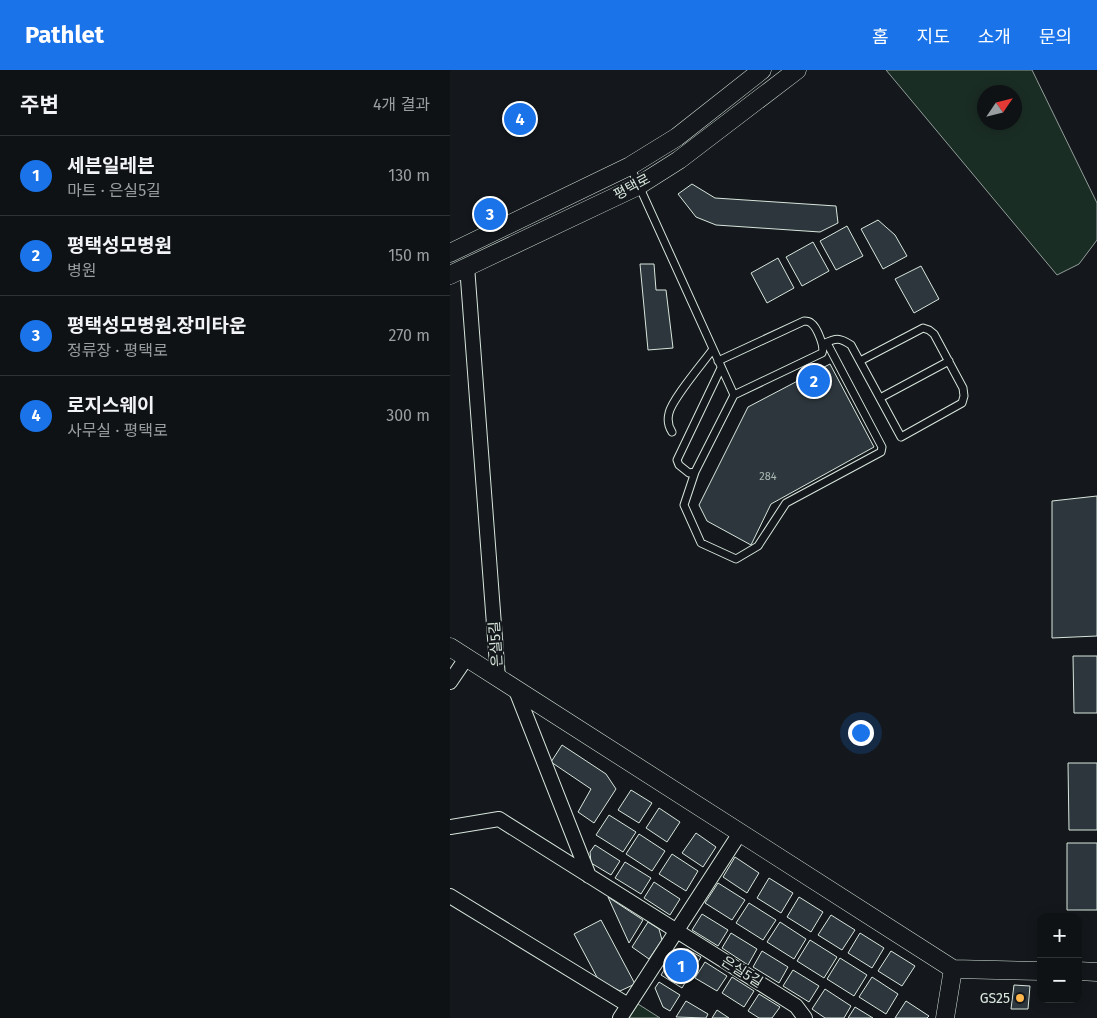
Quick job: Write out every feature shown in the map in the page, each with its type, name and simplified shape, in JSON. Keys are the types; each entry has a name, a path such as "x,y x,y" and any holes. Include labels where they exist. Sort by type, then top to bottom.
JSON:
{"street":[{"name":"평택로","path":"450,252 630,166 677,136 762,70"},
{"name":"평택로","path":"450,275 638,186 679,160 797,70"},
{"name":"은실5길","path":"467,266 498,678 953,969"},
{"path":"450,647 498,678"},
{"path":"450,682 467,657"},
{"path":"515,688 589,876"},
{"name":"은실5길","path":"450,827 498,819 796,1006 805,1018"},
{"path":"620,1018 740,833"},
{"path":"450,896 628,1005"},
{"path":"945,1018 953,969 1037,971"},
{"path":"1082,971 1097,972"}],"lane":[{"path":"630,166 734,396"},
{"path":"695,472 689,473 679,465 677,460 720,364 804,321 809,321 813,324 825,344 882,447 881,452 786,504 758,546 736,559 701,543 684,505 695,472 734,396 822,353 825,344 835,339 844,340 851,345 901,437 962,403 964,396 963,388 934,334 929,330 923,328 860,361"},
{"path":"672,432 668,421 672,404 713,349"},
{"path":"880,398 949,361"}],"green space":[{"path":"886,70 1032,70 1097,203 1097,240 1079,264 1057,275"},
{"path":"638,1004 660,1018 629,1018"}],"building":[{"path":"692,184 715,198 836,206 838,223 820,232 716,225 696,217 678,194"},
{"path":"878,220 895,235 907,256 883,269 861,229"},
{"path":"847,226 863,256 836,270 820,241"},
{"path":"813,242 829,271 802,286 786,257"},
{"path":"778,258 794,288 767,303 751,273"},
{"path":"640,264 654,264 656,290 666,290 673,348 648,350"},
{"path":"921,266 939,299 914,313 895,279"},
{"path":"830,364 874,447 771,504 751,545 707,521 699,505 748,407"},
{"path":"1097,496 1097,636 1052,638 1052,501"},
{"path":"1073,656 1097,656 1097,713 1074,713"},
{"path":"562,745 606,774 616,789 594,823 578,812 591,789 551,762"},
{"path":"1068,763 1097,763 1097,830 1069,830"},
{"path":"631,790 652,803 639,823 618,810"},
{"path":"659,808 680,822 667,842 646,828"},
{"path":"609,815 636,832 623,852 596,835"},
{"path":"696,833 716,847 703,867 682,853"},
{"path":"639,834 665,851 652,871 626,854"},
{"path":"1067,843 1097,843 1097,910 1067,910"},
{"path":"595,845 620,861 611,875 591,863 590,852"},
{"path":"672,854 698,871 686,891 659,874"},
{"path":"735,857 759,873 747,893 723,877"},
{"path":"625,862 651,878 641,894 615,878"},
{"path":"769,878 793,893 781,913 757,898"},
{"path":"654,882 680,899 670,915 644,898"},
{"path":"718,883 745,900 732,920 705,903"},
{"path":"608,897 643,920 629,943"},
{"path":"799,897 823,912 811,932 787,917"},
{"path":"749,903 776,920 763,940 736,923"},
{"path":"702,914 728,930 718,946 692,930"},
{"path":"831,915 855,930 842,950 818,935"},
{"path":"601,920 635,984 620,991 599,981 574,934"},
{"path":"648,922 659,929 662,940 649,959 632,947"},
{"path":"780,922 806,939 794,959 767,942"},
{"path":"731,933 757,949 748,965 722,948"},
{"path":"860,933 884,948 872,968 848,953"},
{"path":"810,940 837,957 824,978 797,961"},
{"path":"687,949 701,957 682,988 661,975 674,954"},
{"path":"762,951 788,967 779,983 753,967"},
{"path":"891,951 915,966 902,986 878,971"},
{"path":"840,958 867,975 854,996 827,979"},
{"path":"705,962 727,976 717,991 695,978"},
{"path":"793,970 819,986 809,1002 783,986"},
{"path":"732,977 754,991 744,1007 722,993"},
{"path":"872,977 898,994 886,1014 859,997"},
{"path":"659,982 680,995 670,1011 663,1007 655,988"},
{"name":"GS25","path":"1014,985 1030,986 1028,1009 1011,1009"},
{"path":"825,989 851,1006 844,1018 825,1018 812,1009"},
{"path":"759,994 780,1007 772,1018 759,1018 748,1011"},
{"path":"686,1001 708,1014 706,1018 676,1017"},
{"path":"906,1001 929,1016 927,1018 895,1018"},
{"path":"855,1007 873,1018 848,1018"},
{"path":"717,1010 729,1018 712,1018"}],"place":[{"name":"로지스웨이","path":"520,119"},
{"name":"평택성모병원.장미타운","path":"490,214"},
{"name":"평택성모병원","path":"814,381"},
{"name":"세븐일레븐","path":"681,966"},
{"name":"GS25","path":"1020,998"}]}
